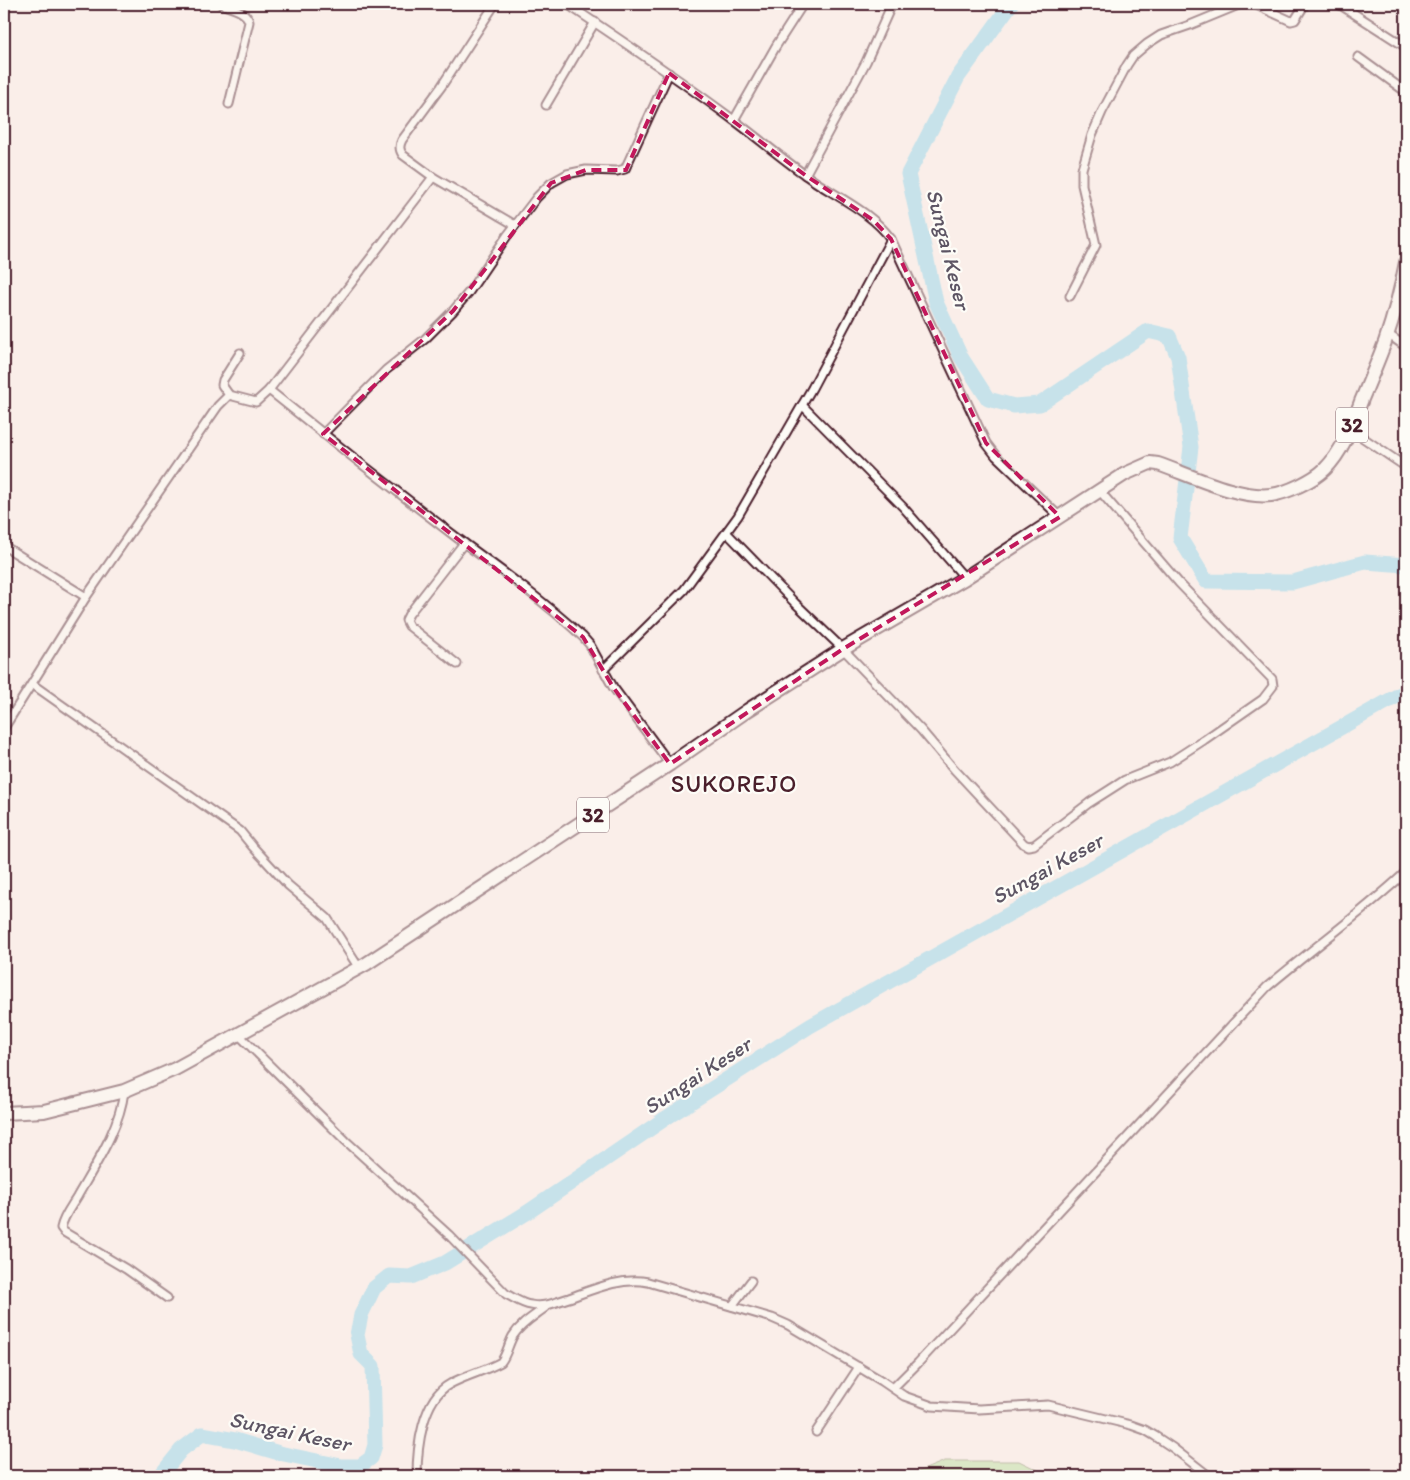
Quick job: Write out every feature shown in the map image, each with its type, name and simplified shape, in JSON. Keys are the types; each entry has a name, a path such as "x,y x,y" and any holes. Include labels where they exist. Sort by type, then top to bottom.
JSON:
{"highway":[{"name":"32","path":"4,1112 44,1110 124,1092 175,1069 359,968 670,764 748,710 843,649 965,578 1125,474 1150,463 1158,464 1213,484 1255,495 1272,495 1288,490 1318,475 1332,461 1350,429 1388,334 1406,262"}],"street":[{"path":"221,4 245,14 249,18 229,104"},
{"path":"495,4 399,147 403,155 433,177 516,225"},
{"path":"569,4 669,73 805,175 873,220 884,230 891,240 986,443 996,456 1060,517"},
{"path":"734,120 776,46 803,4"},
{"path":"805,175 866,62 892,4"},
{"path":"1070,296 1096,245 1082,185 1082,169 1092,135 1127,65 1133,56 1147,44 1162,35 1241,4"},
{"path":"1254,4 1291,21 1295,20 1306,4"},
{"path":"1339,4 1406,47"},
{"path":"546,105 595,22"},
{"path":"1358,57 1406,92"},
{"path":"323,434 386,370 426,339 452,311 469,292 537,197 552,183 567,174 586,170 617,171 626,169 669,73"},
{"path":"240,353 222,383 229,395 256,402 269,390 433,177"},
{"path":"602,670 684,590 727,533 802,405 891,240"},
{"path":"1388,334 1406,347"},
{"path":"269,390 464,543 503,570 584,637 613,687 670,764"},
{"path":"4,728 86,597 212,413 225,397 229,395"},
{"path":"802,405 904,507 965,578"},
{"path":"1350,429 1406,467"},
{"path":"727,533 921,730 954,769 1025,845 1034,845 1089,803 1125,780 1170,762 1263,699 1273,686 1272,679 1179,583 1099,490"},
{"path":"457,664 409,626 406,620 464,543"},
{"path":"4,546 86,597"},
{"path":"32,684 240,830 288,885 327,918 359,968"},
{"path":"893,1388 1267,986 1406,872"},
{"path":"238,1034 346,1141 449,1235 506,1294 518,1301 531,1306 547,1306 611,1284 634,1280 648,1282 772,1318 788,1325 904,1396 932,1406 979,1409 1048,1405 1131,1425 1156,1436 1209,1476"},
{"path":"124,1092 121,1112 117,1122 61,1228 126,1269 167,1298"},
{"path":"732,1306 751,1281"},
{"path":"417,1476 417,1452 426,1415 433,1401 450,1384 501,1362 505,1357 513,1336 547,1306"},
{"path":"816,1432 859,1367"}],"highlighted area":[{"path":"669,73 805,175 873,220 891,239 986,443 1060,517 843,649 670,764 613,687 583,637 323,434 453,311 551,183 586,170 626,170"}],"green space":[{"path":"945,1461 1019,1461 1050,1476 908,1476"}],"waterway":[{"name":"Sungai Keser","path":"1011,4 958,77 908,174 936,302 961,357 988,399 1014,406 1040,404 1148,331 1169,336 1178,357 1191,447 1180,538 1206,581 1293,582 1365,562 1406,565"},
{"name":"Sungai Keser","path":"160,1476 181,1450 202,1434 235,1440 279,1453 341,1466 360,1466 371,1458 375,1445 373,1366 361,1354 357,1335 361,1315 374,1288 389,1276 411,1277 445,1263 528,1212 666,1118 810,1026 1406,691"}],"district":[{"name":"SUKOREJO","path":"734,784"}]}
